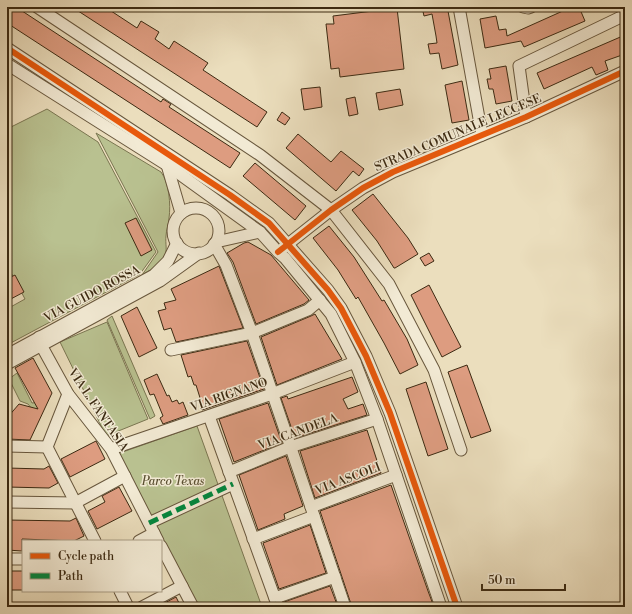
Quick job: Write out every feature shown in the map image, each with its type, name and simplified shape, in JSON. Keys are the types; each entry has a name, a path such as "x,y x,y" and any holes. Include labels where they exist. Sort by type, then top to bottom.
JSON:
{"street":[{"path":"37,7 260,154 331,210 389,284 434,370 461,450"},
{"path":"459,7 482,135"},
{"path":"523,7 531,7"},
{"path":"526,117 519,66 625,15"},
{"path":"7,48 230,195 269,223 328,290 340,308 366,356 390,413 457,607"},
{"path":"7,64 167,165 223,204 260,232 278,252 286,258 320,300 331,314 355,362 377,419 441,607"},
{"name":"STRADA COMUNALE LECCESE","path":"278,252 331,210 363,188 393,172 526,117 625,71"},
{"path":"167,165 181,213"},
{"path":"210,213 223,204 230,195"},
{"path":"7,364 40,341 160,281 199,253 206,251 215,243 218,236 218,223 210,213 205,210 192,208 181,213 174,224 173,231 177,243 186,252 199,253"},
{"path":"215,243 260,232"},
{"name":"VIA GUIDO ROSSA","path":"7,354 40,341 154,275 168,261 177,243"},
{"path":"215,243 226,265 252,333 345,607"},
{"path":"171,350 252,333 308,310 320,300"},
{"name":"VIA L. FANTASIA","path":"40,341 68,394 111,449 156,537"},
{"name":"VIA RIGNANO","path":"111,449 272,394 355,362"},
{"path":"68,394 47,447 94,540"},
{"path":"209,416 275,604 335,577"},
{"name":"VIA CANDELA","path":"229,472 290,446 377,419"},
{"path":"7,446 47,447"},
{"name":"VIA ASCOLI","path":"253,539 396,475"},
{"path":"7,502 76,503 125,476"},
{"path":"149,523 233,484"},
{"path":"142,540 156,537"},
{"path":"162,548 193,607"},
{"path":"7,559 22,559"},
{"path":"142,607 182,586"},
{"path":"120,592 128,607"}],"green space":[{"path":"47,109 98,142 156,252 140,274 7,345 7,309 25,299 7,265 7,129"},
{"path":"96,133 161,172 166,182 170,207 165,255 157,266 142,275 158,252"},
{"path":"112,316 155,416 150,419 107,320"},
{"path":"107,322 148,419 106,436 60,342"},
{"path":"17,373 32,403 40,402 35,413 28,404 20,401 9,379"},
{"name":"Parco Texas","path":"197,426 262,607 193,607 162,547 162,540 158,540 114,455"}],"building":[{"path":"7,7 16,7 161,102 163,99 171,104 169,107 240,153 230,168 7,23"},
{"path":"72,7 105,7 137,28 141,21 159,32 155,39 169,49 174,41 208,63 203,70 267,112 257,127"},
{"path":"422,7 448,7 458,65 442,69 439,53 430,54 428,44 437,43 436,36 432,14 424,16"},
{"path":"564,7 579,7 585,21 524,47 521,41 485,48 480,19 496,16 499,30 506,29 507,36 565,10"},
{"path":"397,8 404,69 340,77 339,68 331,69 326,24 334,24 333,16"},
{"path":"625,35 625,54 605,61 608,70 596,75 592,67 544,89 537,73"},
{"path":"506,66 512,101 496,104 493,89 489,89 487,79 491,79 489,69"},
{"path":"462,81 469,120 452,123 445,85"},
{"path":"320,87 322,107 304,110 301,89"},
{"path":"400,89 403,105 379,110 376,93"},
{"path":"355,97 358,114 349,116 346,99"},
{"path":"282,112 290,118 285,125 277,120"},
{"path":"298,134 331,162 341,151 364,169 359,176 353,171 336,191 286,148"},
{"path":"255,163 306,206 295,220 243,176"},
{"path":"373,194 408,238 418,254 395,268 377,241 352,210"},
{"path":"136,218 152,250 141,256 125,223"},
{"path":"329,226 354,257 382,301 384,300 407,339 418,365 400,374 358,297 356,299 338,270 313,238"},
{"path":"248,242 271,255 309,300 304,304 256,324 233,262 227,253"},
{"path":"429,253 434,261 425,266 420,258"},
{"path":"219,266 243,328 176,342 171,328 164,330 158,311 166,309 164,303 176,300 171,289"},
{"path":"15,275 24,292 7,301 7,279"},
{"path":"429,285 461,347 442,357 411,295"},
{"path":"137,307 157,348 139,357 121,316"},
{"path":"315,314 342,359 277,385 261,337"},
{"path":"247,341 264,389 202,410 196,385 194,385 191,376 188,377 181,355"},
{"path":"33,358 52,393 30,440 7,439 7,418 19,404 38,409 15,368"},
{"path":"467,365 491,431 471,438 448,372"},
{"path":"157,374 167,396 169,395 172,402 177,400 179,404 183,402 188,415 163,424 160,418 163,416 154,394 150,395 144,380"},
{"path":"352,377 358,392 343,399 348,409 363,404 367,415 295,438 281,398 287,396 288,399"},
{"path":"426,382 448,449 428,456 406,389"},
{"path":"268,403 282,443 234,462 219,419"},
{"path":"367,430 381,473 315,498 300,451"},
{"path":"96,441 105,459 70,477 61,459"},
{"path":"286,456 303,506 284,514 285,519 258,530 239,475"},
{"path":"49,466 58,483 49,488 7,487 7,468 44,469"},
{"path":"391,485 434,607 352,607 320,511"},
{"path":"119,487 132,511 97,529 88,511 105,502 102,496"},
{"path":"76,518 84,536 76,540 22,539 22,551 7,550 7,520 70,521"},
{"path":"310,525 326,573 279,589 263,543"},
{"path":"7,571 22,571 22,590 7,590"},
{"path":"330,586 338,607 286,607 284,602"},
{"path":"176,597 181,607 157,607"}],"marked path":[{"path":"149,523 233,484"},
{"path":"271,607 277,604"}],"cycle path":[{"path":"7,48 230,195 269,223 328,290 341,308 366,356 390,413 457,607"},
{"path":"278,252 331,210 363,188 393,172 526,117 625,71"}]}
